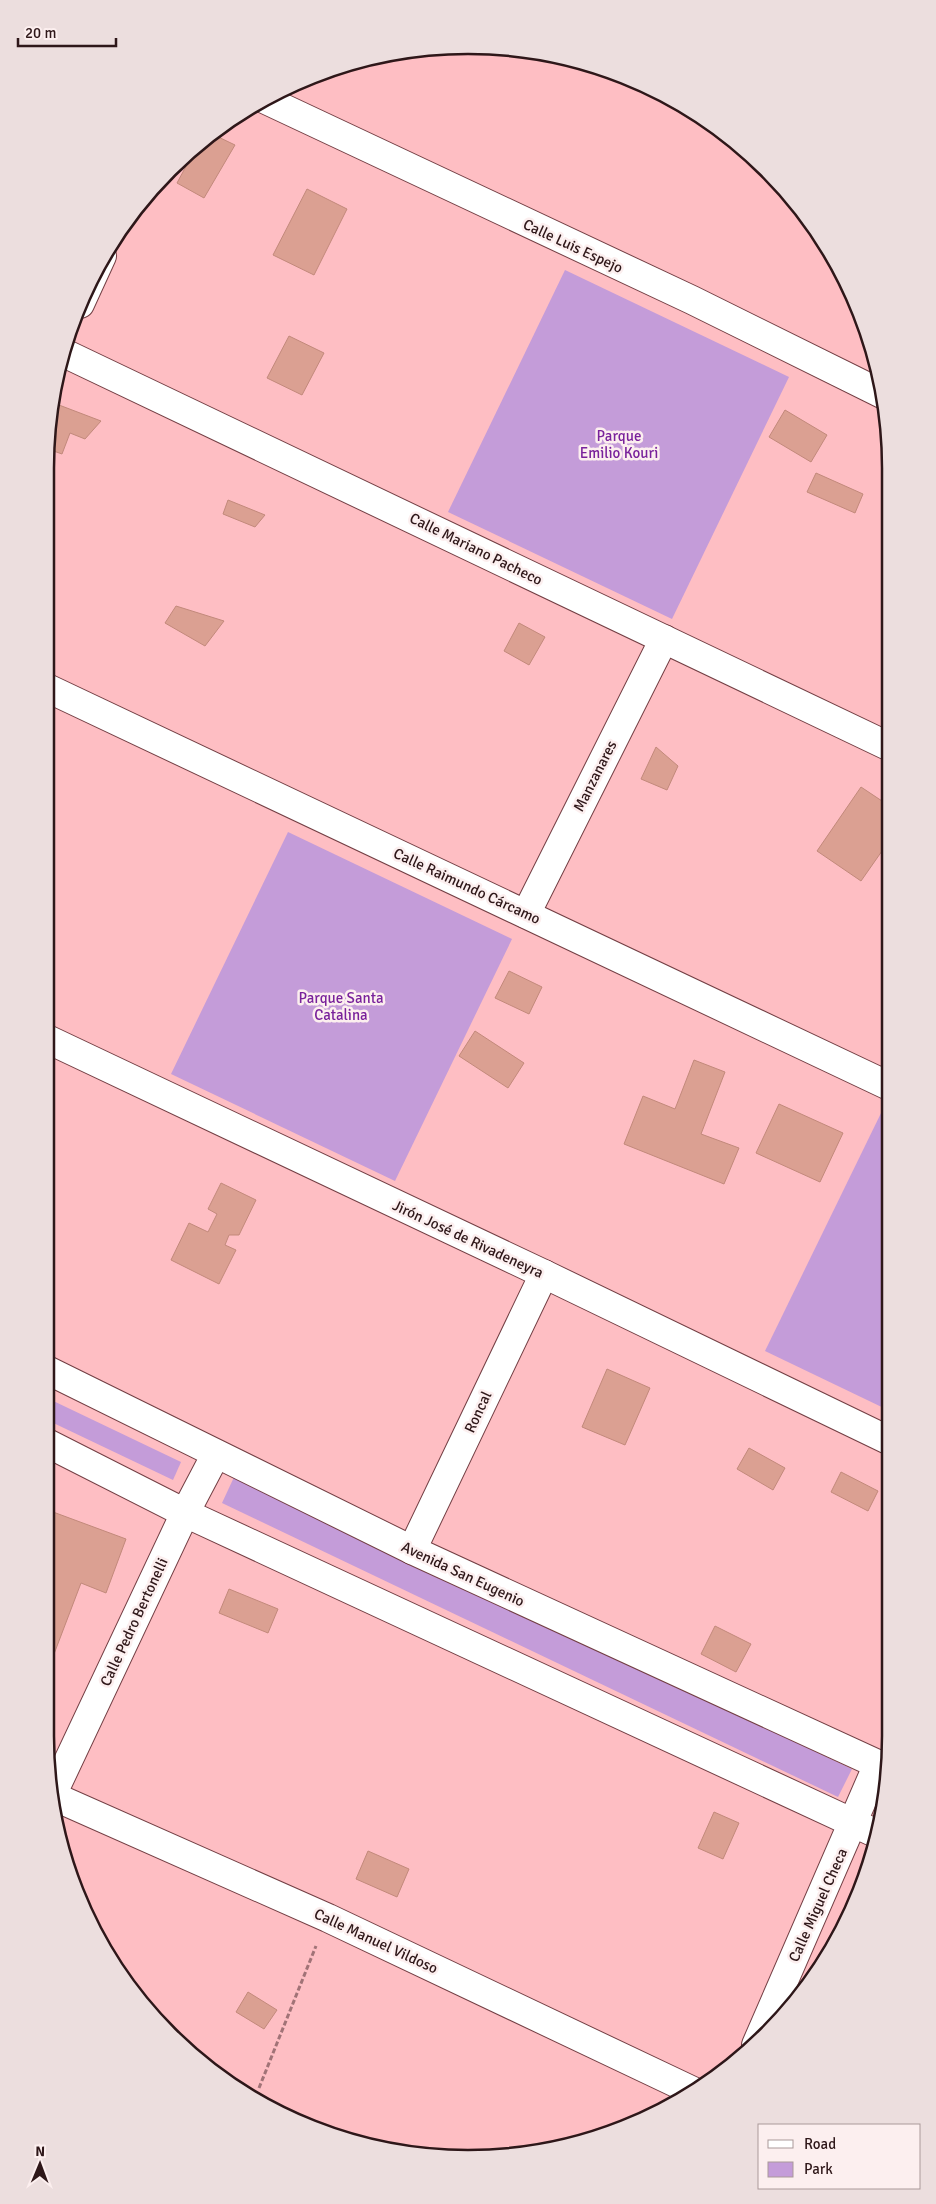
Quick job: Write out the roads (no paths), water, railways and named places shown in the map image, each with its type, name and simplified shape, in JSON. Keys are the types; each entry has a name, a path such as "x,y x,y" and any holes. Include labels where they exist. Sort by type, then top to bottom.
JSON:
{"street":[{"name":"Calle Luis Espejo","path":"272,103 692,300 875,390"},
{"name":"Calle Mariano Pacheco","path":"70,356 882,743"},
{"name":"Manzanares","path":"526,914 664,639"},
{"name":"Calle Raimundo Cárcamo","path":"54,691 882,1083"},
{"name":"Jirón José de Rivadeneyra","path":"54,1042 544,1274 882,1438"},
{"name":"Roncal","path":"412,1550 544,1274"},
{"name":"Avenida San Eugenio","path":"54,1373 412,1550 881,1765"},
{"path":"54,1447 185,1513 864,1828"},
{"name":"Calle Pedro Bertonelli","path":"57,1785 185,1513 216,1454"},
{"name":"Calle Miguel Checa","path":"768,2022 864,1828 880,1772"},
{"name":"Calle Manuel Vildoso","path":"59,1799 328,1918 686,2088"}],"park label":[{"name":"Parque Emilio Kouri","path":"619,444"},
{"name":"Parque Santa Catalina","path":"341,1006"}]}
